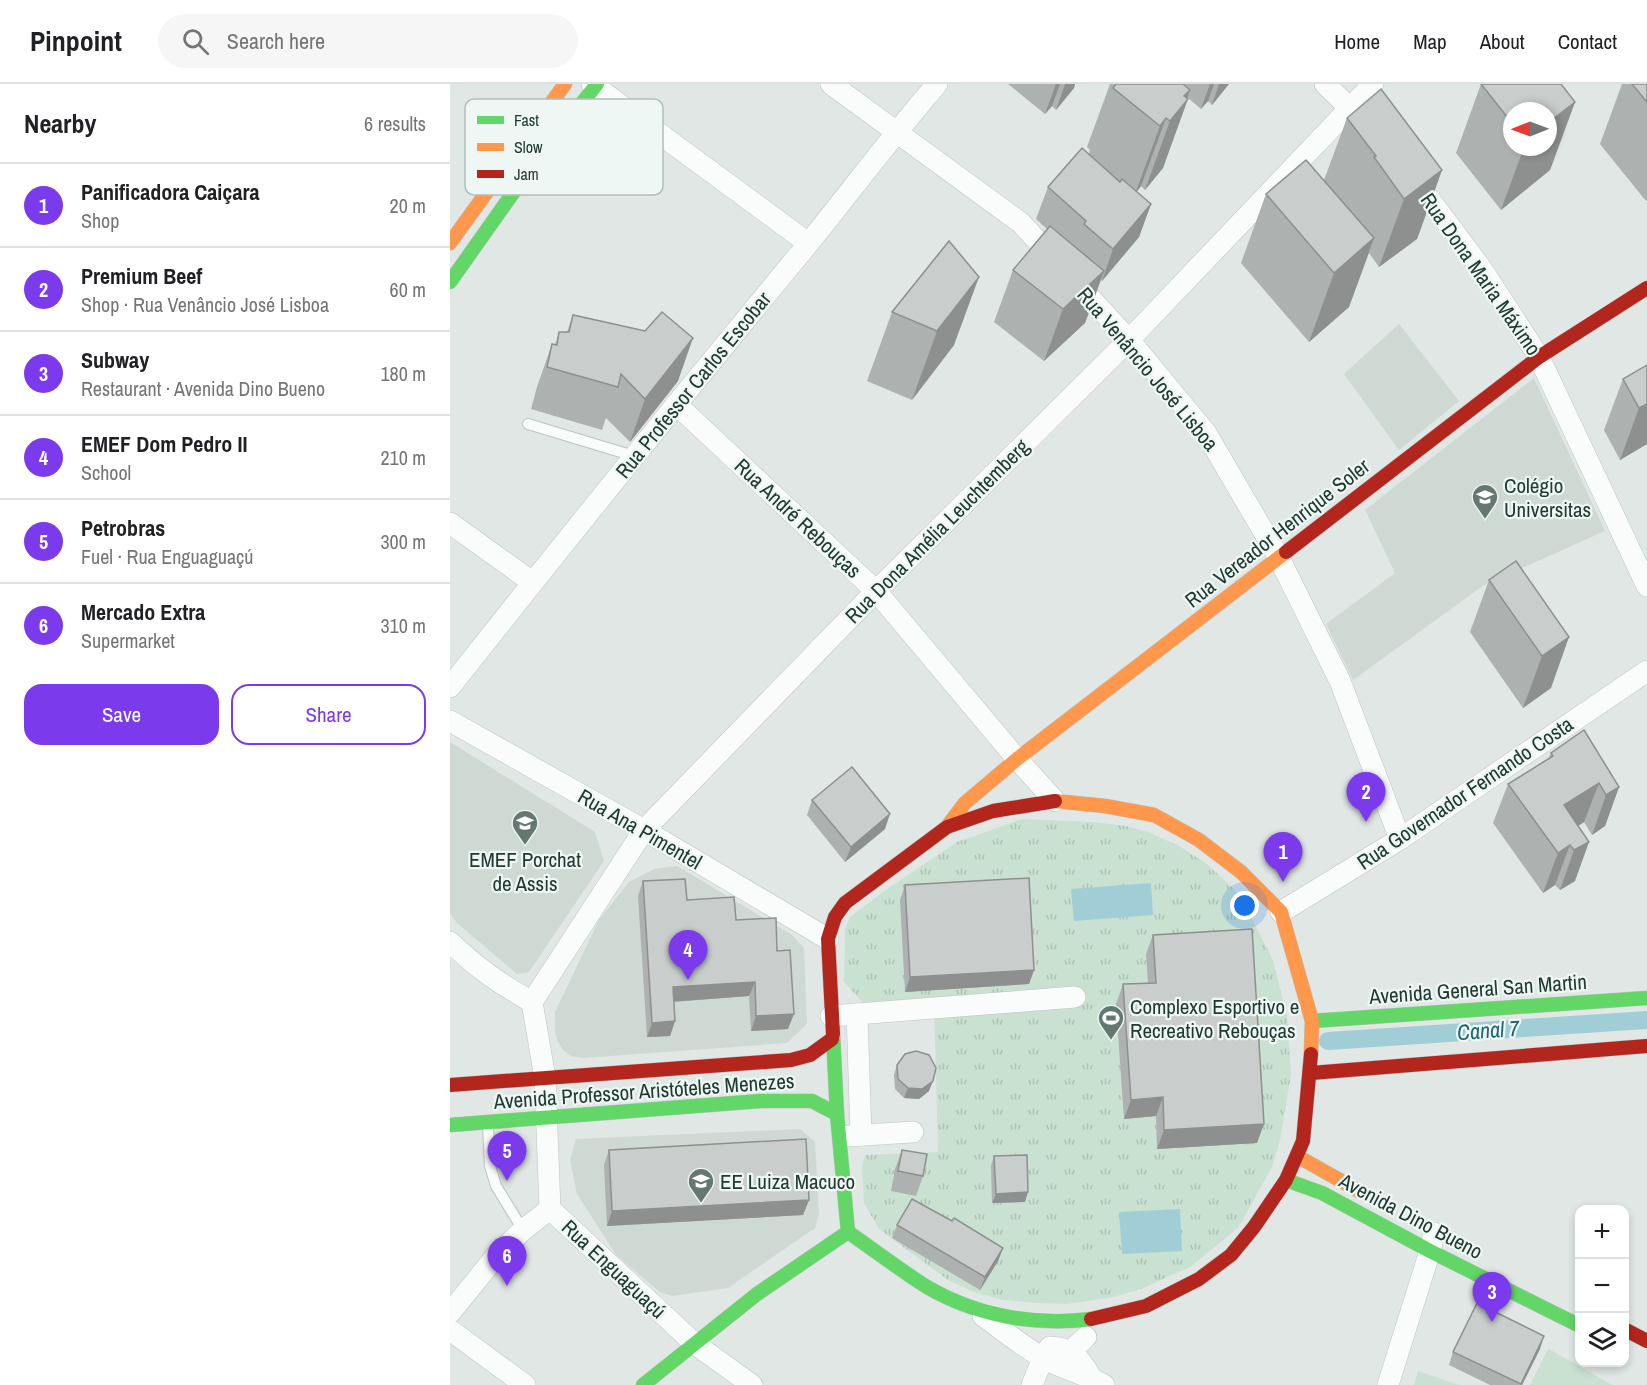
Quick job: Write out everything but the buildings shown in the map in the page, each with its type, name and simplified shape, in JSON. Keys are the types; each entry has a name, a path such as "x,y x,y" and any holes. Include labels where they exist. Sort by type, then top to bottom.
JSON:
{"main road":[{"path":"554,99 565,84"},
{"path":"583,99 594,85"},
{"path":"450,243 485,195"},
{"path":"450,282 512,195"},
{"name":"Rua Vereador Henrique Soler","path":"947,827 965,804 1017,759 1539,357 1647,288"},
{"path":"1055,801 1105,806 1154,815 1199,840 1241,872 1281,912 1312,1021 1311,1073 1303,1141 1286,1180 1254,1227 1231,1255 1199,1279 1146,1306 1102,1318 1068,1322 1034,1321 1000,1316 968,1306 927,1287 848,1232 838,1137 828,939 835,917 845,903 947,827 993,811 1055,801"},
{"name":"Avenida General San Martin","path":"1312,1021 1647,998"},
{"name":"Avenida Professor Aristóteles Menezes","path":"450,1085 791,1060 810,1055 832,1039"},
{"path":"1311,1073 1647,1046"},
{"path":"791,1060 793,1102"},
{"name":"Avenida Professor Aristóteles Menezes","path":"450,1125 760,1101 812,1101 837,1114"},
{"name":"Avenida Dino Bueno","path":"1296,1156 1375,1200"},
{"name":"Avenida Dino Bueno","path":"1286,1180 1433,1237 1575,1323"},
{"path":"643,1385 758,1293 848,1232"},
{"path":"1629,1332 1647,1341"}],"street":[{"name":"Rua Venâncio José Lisboa","path":"831,84 1021,223 1129,340 1206,434 1279,558 1340,681 1400,839"},
{"name":"Rua Professor Carlos Escobar","path":"450,687 895,132 937,84"},
{"path":"1325,84 1372,133"},
{"name":"Rua Dona Amélia Leuchtemberg","path":"532,1002 644,830 876,591 1129,340 1373,84"},
{"path":"594,85 613,99"},
{"path":"663,136 808,243"},
{"name":"Rua Dona Maria Máximo","path":"1402,166 1417,182 1481,268 1539,357 1647,586"},
{"name":"Rua André Rebouças","path":"676,404 876,591 1055,801"},
{"path":"450,523 532,582"},
{"name":"Rua Governador Fernando Costa","path":"1281,912 1400,839 1647,671"},
{"name":"Rua Ana Pimentel","path":"450,722 644,830 828,939"},
{"path":"450,942 471,963 494,980 532,1002 545,1078"},
{"path":"831,1016 1075,998"},
{"path":"857,1014 861,1135"},
{"name":"Rua Enguaguaçú","path":"545,1078 550,1209 695,1344 752,1385"},
{"path":"838,1137 913,1132"},
{"path":"450,1313 495,1256 550,1209"},
{"path":"1388,1385 1433,1237"},
{"path":"968,1306 1074,1366"},
{"path":"1041,1385 1074,1366 1086,1337 1102,1318"},
{"path":"450,1330 525,1385"},
{"path":"1032,1385 1074,1366"}],"lane":[{"path":"528,424 634,456"},
{"path":"488,1121 490,1166 496,1186 523,1230"}],"shaded area":[{"path":"1399,324 1459,401 1399,450 1344,374"},
{"name":"Colégio Universitas","path":"1534,378 1605,531 1484,585 1353,680 1326,624 1395,573 1365,510"},
{"name":"EMEF Porchat de Assis","path":"450,742 595,832 604,861 529,972 517,974 457,923 450,913"},
{"path":"677,866 792,935 804,948 807,1024 787,1043 583,1058 571,1056 563,1050 557,1040 555,1012 599,920 629,882 654,869"},
{"name":"EE Luiza Macuco","path":"800,1129 815,1142 819,1214 815,1228 728,1288 672,1296 660,1292 616,1255 577,1194 570,1160 576,1139"}],"green space":[{"name":"Complexo Esportivo e Recreativo Rebouças","path":"1022,819 1126,826 1148,832 1179,846 1207,864 1236,891 1251,917 1273,960 1287,1017 1291,1074 1280,1140 1272,1167 1238,1228 1190,1267 1141,1289 1110,1298 1067,1304 1003,1300 974,1292 948,1280 879,1229 864,1203 862,1166 865,1155 938,1152 934,1002 863,1003 844,982 845,930 850,917 957,842"},
{"path":"1549,1349 1575,1364 1575,1367 1580,1367 1612,1385 1530,1385"},
{"path":"1418,1371 1459,1385 1414,1385"}],"water":[{"path":"1151,883 1153,915 1074,921 1071,889"},
{"path":"1180,1209 1182,1251 1122,1254 1119,1212"}],"waterway":[{"name":"Canal 7","path":"1328,1041 1647,1020"}],"traffic: fast":[{"path":"585,99 597,84"},
{"path":"450,282 512,195"},
{"path":"1312,1021 1647,998"},
{"path":"833,1034 837,1114 848,1232 927,1287 966,1305 986,1312 1027,1320 1091,1319"},
{"path":"450,1125 761,1101 812,1101 837,1114"},
{"path":"1286,1180 1322,1193 1430,1251 1575,1324"},
{"path":"643,1385 757,1294 848,1232"}],"traffic: slow":[{"path":"554,99 565,84"},
{"path":"450,243 485,195"},
{"path":"949,824 965,803 1017,759 1286,552"},
{"path":"1055,801 1105,806 1154,815 1199,840 1241,872 1281,912 1312,1021 1311,1054"},
{"path":"1297,1156 1359,1191"}],"traffic: jam":[{"path":"1286,552 1539,357 1647,288"},
{"path":"833,1034 828,939 835,917 845,903 947,827 993,811 1055,801"},
{"path":"450,1085 791,1060 810,1055 832,1039"},
{"path":"1311,1073 1647,1046"},
{"path":"1091,1319 1146,1306 1199,1279 1231,1255 1254,1227 1286,1180 1303,1141 1311,1054"},
{"path":"1629,1332 1647,1341"}],"place":[{"name":"Colégio Universitas","path":"1485,520"},
{"name":"Premium Beef","path":"1366,822"},
{"name":"EMEF Porchat de Assis","path":"525,846"},
{"name":"Panificadora Caiçara","path":"1283,882"},
{"name":"EMEF Dom Pedro II","path":"688,980"},
{"name":"Complexo Esportivo e Recreativo Rebouças","path":"1111,1041"},
{"name":"Petrobras","path":"507,1181"},
{"name":"EE Luiza Macuco","path":"701,1204"},
{"name":"Mercado Extra","path":"507,1286"},
{"name":"Subway","path":"1492,1322"}]}
